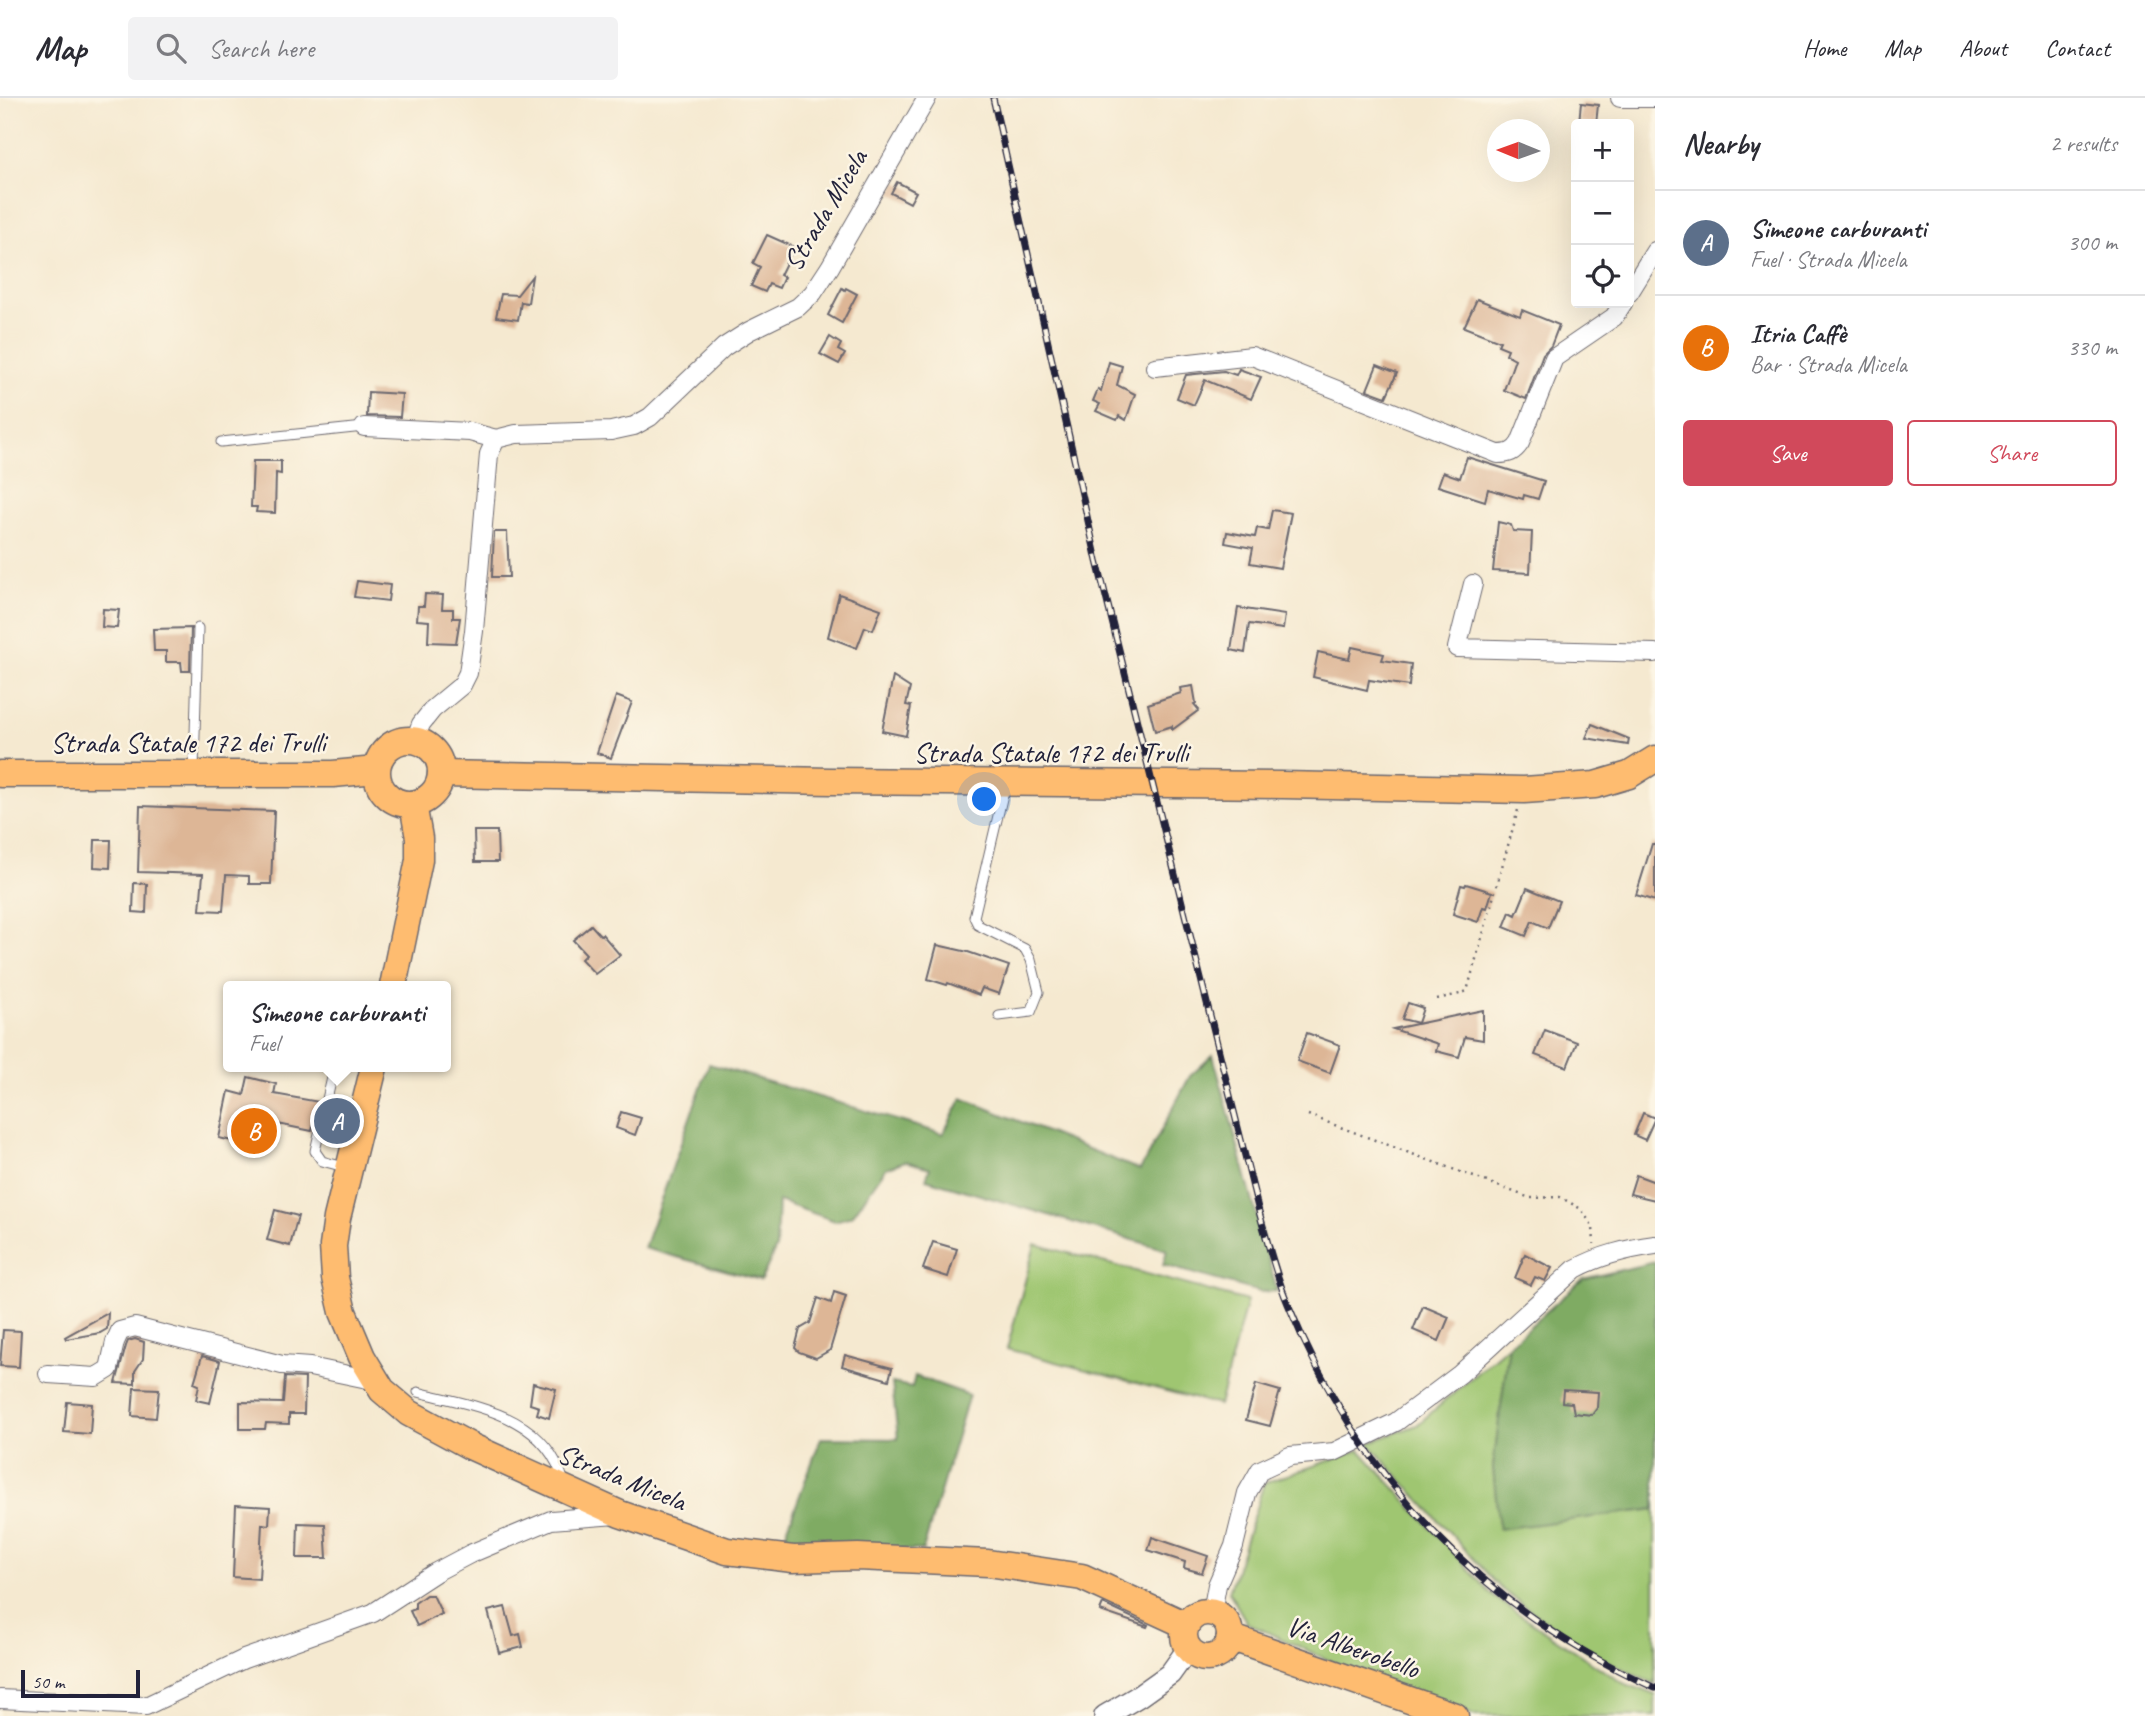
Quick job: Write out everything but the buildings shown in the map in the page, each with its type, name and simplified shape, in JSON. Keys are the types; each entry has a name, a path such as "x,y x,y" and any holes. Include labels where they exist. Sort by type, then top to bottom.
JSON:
{"main road":[{"path":"415,740 423,743 437,756 441,774 438,785 424,800 413,804 395,801 387,796 377,779 379,759 384,750 393,743 415,740"},
{"name":"Strada Statale 172 dei Trulli","path":"441,774 1524,790 1595,785 1629,775 1655,760"},
{"name":"Strada Statale 172 dei Trulli","path":"0,774 333,774 376,770"},
{"path":"394,981 419,860 419,838 413,804"},
{"name":"Strada Micela","path":"373,1072 333,1246 335,1278 342,1312 362,1357 382,1390 409,1413 434,1429 620,1514 727,1551 793,1559 858,1557 988,1563 1082,1577 1187,1637"},
{"path":"1212,1612 1224,1619 1230,1637 1223,1651 1209,1658 1194,1654 1187,1637 1194,1615 1212,1612"},
{"name":"Via Alberobello","path":"1230,1637 1455,1716"}],"street":[{"name":"Strada Micela","path":"364,427 470,432 496,439 516,434 611,431 634,426 650,417 724,347 749,331 798,307 813,293 927,98"},
{"path":"1620,98 1655,98"},
{"path":"1634,285 1655,251"},
{"path":"1154,367 1252,356 1498,453 1507,454 1516,450 1520,443 1554,359 1614,317 1620,308"},
{"path":"415,740 421,724 433,709 462,685 468,673 489,454 496,439"},
{"path":"1473,584 1457,648 1655,653"},
{"path":"1212,1612 1217,1585 1234,1545 1247,1493 1260,1470 1290,1456 1334,1452 1396,1422 1460,1374 1575,1269 1595,1258 1626,1249 1655,1245"},
{"path":"48,1374 96,1377 109,1369 116,1337 120,1331 135,1327 282,1365 310,1367 377,1381"},
{"path":"0,1699 146,1706 244,1659 373,1613 436,1572 470,1554 551,1520 620,1514"},
{"path":"1105,1716 1170,1674 1187,1637"}],"lane":[{"path":"221,442 364,427"},
{"path":"194,775 198,628"},
{"path":"999,1017 1031,1012 1039,992 1031,960 1025,949 978,925 974,917 1005,784"},
{"path":"333,1072 315,1151 322,1161 349,1169"},
{"path":"418,1392 496,1412 521,1424 544,1443 559,1465 567,1490"}],"path":[{"path":"1437,999 1466,991 1524,790"},
{"path":"1308,1115 1530,1198 1560,1197 1581,1209 1592,1227 1595,1258"}],"green space":[{"path":"1213,1055 1277,1291 1260,1292 1163,1265 1167,1250 926,1179 930,1168 905,1161 886,1168 852,1216 835,1221 778,1201 776,1248 761,1280 644,1248 709,1064 943,1134 962,1098 1140,1170 1190,1076"},
{"path":"1035,1244 1247,1301 1219,1405 1007,1349"},
{"path":"1655,1262 1655,1509 1499,1529 1493,1467 1509,1345 1583,1279"},
{"path":"1509,1345 1493,1467 1499,1528 1655,1509 1655,1685 1589,1652 1501,1589 1368,1443 1417,1425"},
{"path":"915,1376 969,1395 923,1550 780,1549 821,1438 898,1439 892,1383 912,1387"},
{"path":"1360,1450 1494,1597 1621,1682 1655,1695 1655,1716 1476,1716 1366,1677 1247,1623 1229,1592 1264,1483"}],"railway":[{"path":"993,98 1097,561 1258,1208 1288,1304 1317,1367 1351,1426 1390,1481 1434,1532 1482,1578 1535,1620 1593,1656 1655,1688"}],"place":[{"name":"Simeone carburanti","path":"337,1121"},
{"name":"Itria Caffè","path":"254,1131"}]}
